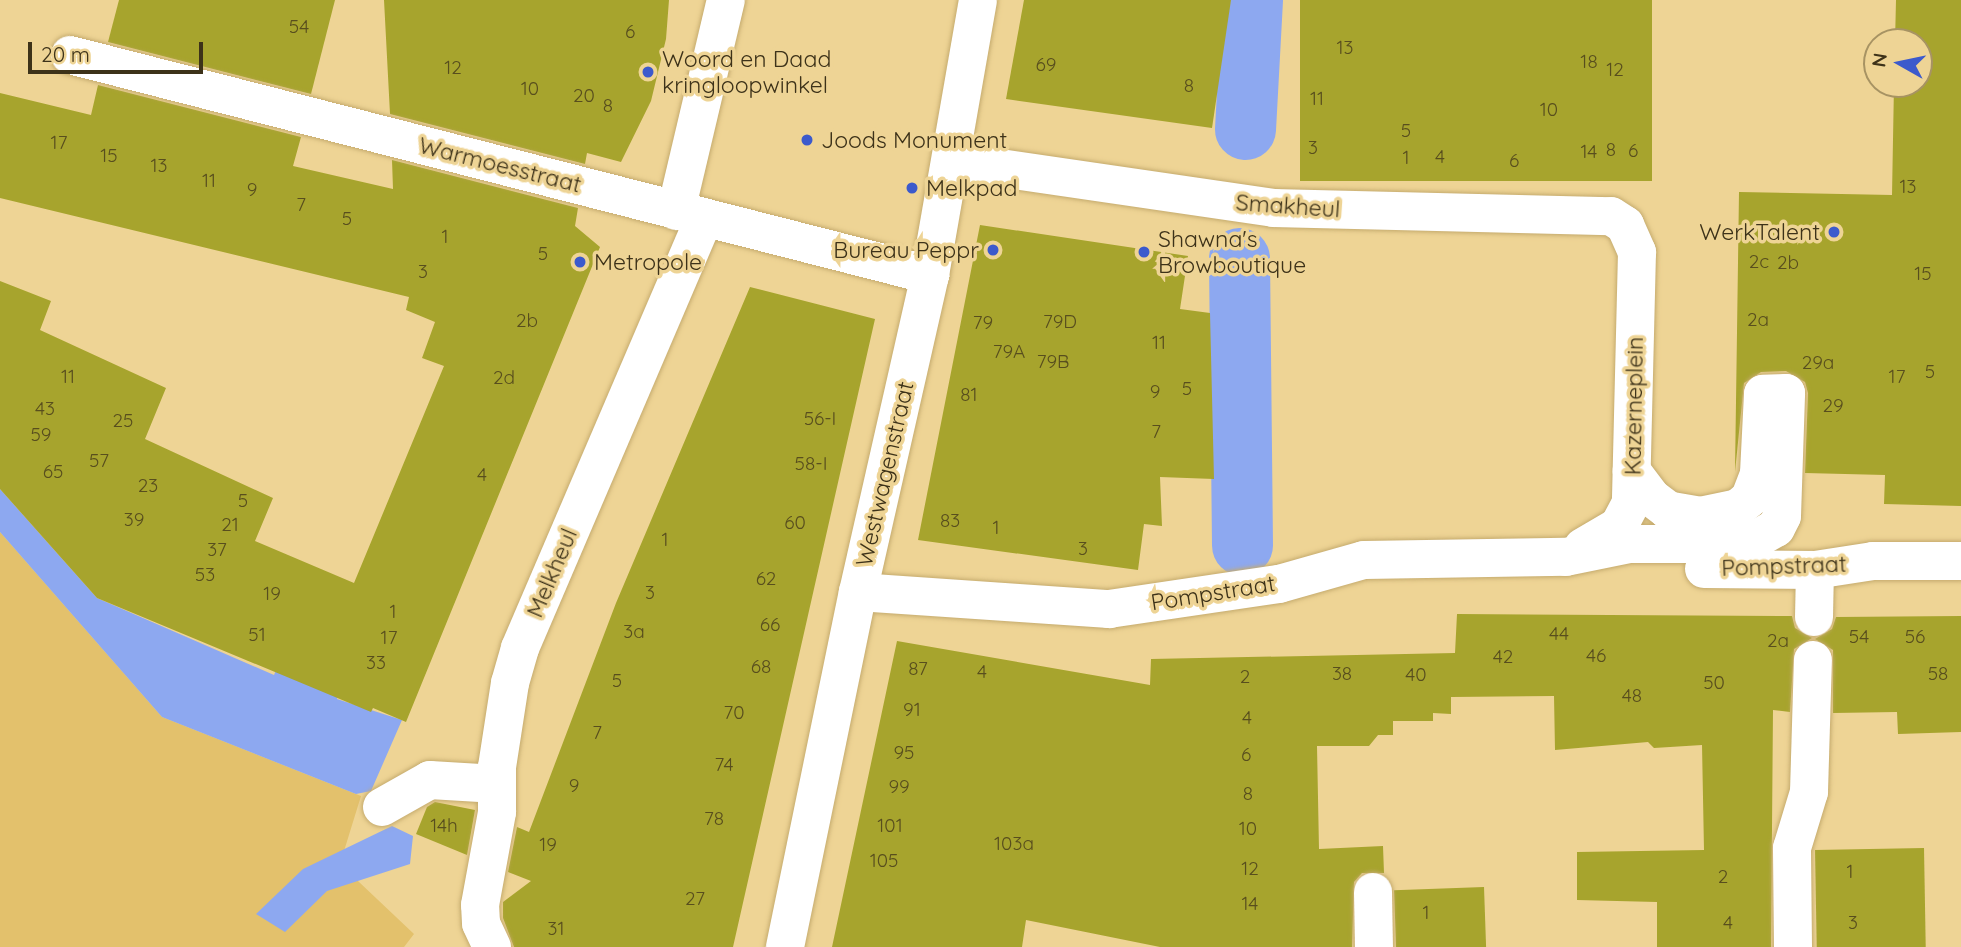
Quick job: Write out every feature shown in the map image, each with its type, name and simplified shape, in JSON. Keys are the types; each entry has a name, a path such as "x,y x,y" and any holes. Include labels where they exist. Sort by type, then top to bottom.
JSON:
{"street":[{"path":"690,214 726,0"},
{"name":"Westwagenstraat","path":"785,947 858,592 930,275 978,0"},
{"name":"Warmoesstraat","path":"70,55 930,275"},
{"name":"Smakheul","path":"951,161 1272,208 1596,214 1625,225"},
{"name":"Melkheul","path":"492,947 481,923 480,905 497,798 502,718 520,648 690,214"},
{"name":"Kazerneplein","path":"1566,557 1619,526 1631,503 1637,252 1625,225"},
{"name":"Pompstraat","path":"858,592 1109,610 1279,584 1364,560 1566,557 1629,544 1748,544 1776,528 1782,516 1786,393 1763,394 1759,474 1750,498 1738,508 1701,516 1668,510 1652,498 1632,471"},
{"name":"Pompstraat","path":"1566,557 1625,568 1815,570 1874,561 1961,561"},
{"path":"1814,617 1815,570"},
{"path":"1793,947 1792,848 1809,792 1813,660"},
{"path":"382,807 430,780 497,798"},
{"path":"1373,892 1374,947"}],"shaded area":[{"path":"0,532 162,717 361,796 340,864 414,934 404,947 0,947"}],"water":[{"path":"0,489 97,598 274,675 277,668 338,693 337,699 402,720 371,791 356,794 162,717 0,532"},
{"path":"392,826 413,836 410,864 327,891 285,932 256,914 303,869"}],"building":[{"path":"119,0 335,0 311,94 108,42"},
{"path":"384,0 669,0 666,39 651,101 621,162 587,153 585,164 390,114"},
{"path":"1024,0 1231,0 1212,128 1006,99"},
{"path":"1300,0 1652,0 1652,181 1300,181"},
{"path":"1896,0 1961,0 1961,506 1884,504 1885,475 1805,473 1808,393 1805,382 1786,371 1761,372 1744,383 1735,472 1739,192 1892,195 1894,98 1933,98 1933,28 1895,28"},
{"path":"98,85 301,137 293,166 393,189 392,160 578,208 575,226 600,247 406,722 373,708 371,712 97,598 0,489 0,281 51,301 40,330 166,388 145,439 273,498 255,541 354,583 444,366 422,358 435,322 406,310 409,297 0,198 0,93 91,115"},
{"path":"980,225 1188,256 1180,309 1210,313 1214,479 1160,477 1162,526 1144,524 1138,570 918,540"},
{"path":"750,287 875,319 733,947 514,947 503,918 503,902 531,881 508,872 517,827 529,832 616,603"},
{"path":"1457,614 1792,616 1795,628 1812,638 1794,649 1790,712 1773,710 1771,947 1657,947 1657,902 1577,900 1577,852 1704,850 1702,745 1654,748 1648,742 1555,750 1554,696 1451,697 1451,714 1433,713 1433,721 1393,721 1393,735 1378,735 1369,746 1317,746 1319,849 1383,846 1384,873 1362,873 1354,882 1352,947 1160,947 1026,920 1022,947 832,947 897,641 1150,685 1151,659 1455,653"},
{"path":"1961,616 1961,732 1898,734 1897,712 1833,713 1833,650 1815,639 1832,629 1836,617"},
{"path":"435,802 475,810 467,855 416,834 427,807"},
{"path":"1924,848 1926,947 1817,947 1815,850"},
{"path":"1484,887 1486,947 1396,947 1394,890"}],"waterway":[{"path":"1245,129 1252,0"},
{"path":"1239,258 1242,545"}],"place":[{"name":"Woord en Daad kringloopwinkel","path":"648,72"},
{"name":"Joods Monument","path":"807,140"},
{"name":"Melkpad","path":"912,188"},
{"name":"WerkTalent","path":"1834,232"},
{"name":"Bureau Peppr","path":"993,250"},
{"name":"Shawna's Browboutique","path":"1144,252"},
{"name":"Metropole","path":"580,262"}]}
